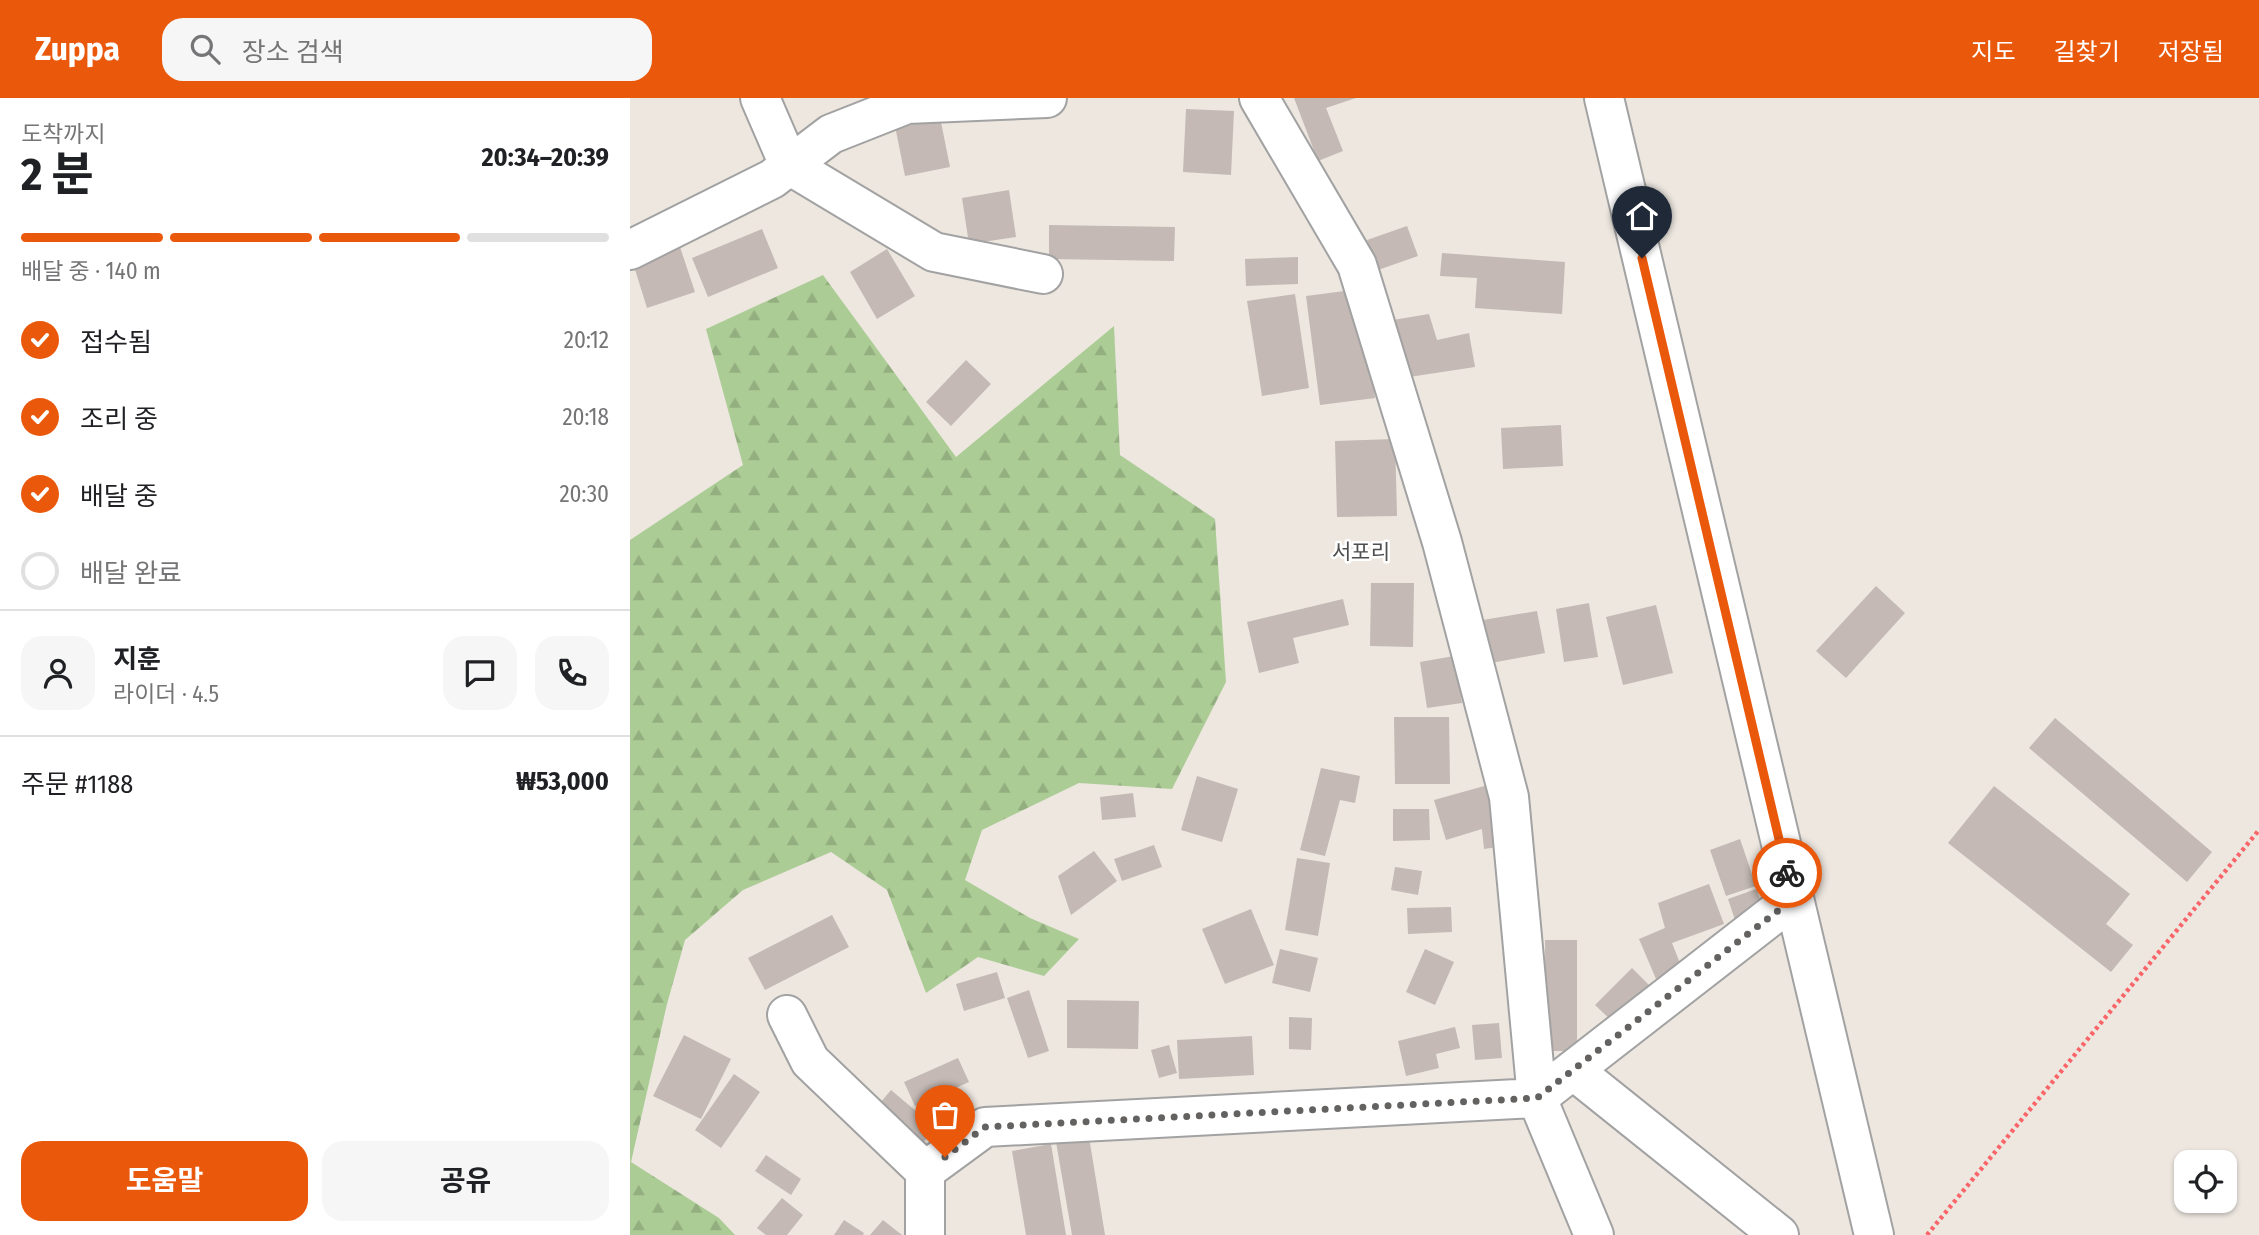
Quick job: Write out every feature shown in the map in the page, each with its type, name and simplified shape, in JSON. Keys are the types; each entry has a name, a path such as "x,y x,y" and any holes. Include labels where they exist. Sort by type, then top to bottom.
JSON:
{"street":[{"path":"760,98 789,165 934,252 1043,274"},
{"path":"630,250 772,179 831,134 907,104 1047,98"},
{"path":"1259,98 1357,265 1442,542 1509,797 1537,1098 1594,1235"},
{"path":"1604,98 1874,1235"},
{"path":"925,1171 985,1127 1537,1098 1793,899"},
{"path":"788,1015 810,1061 925,1171 925,1234"},
{"path":"1573,1070 1779,1235"}],"path":[{"path":"1927,1235 2259,830"}],"green space":[{"path":"823,275 956,457 1114,326 1120,455 1215,519 1226,682 1172,789 1079,783 982,830 965,880 1030,918 1079,939 1044,976 978,957 926,993 887,890 831,852 743,890 685,940 667,1004 631,1162 719,1218 735,1235 630,1235 630,540 743,465 706,329"}],"building":[{"path":"1294,98 1356,98 1326,108 1343,151 1318,161"},
{"path":"1186,109 1234,111 1231,175 1183,172"},
{"path":"940,117 950,167 905,176 895,126"},
{"path":"1009,190 1016,237 969,244 962,198"},
{"path":"1049,225 1175,227 1174,261 1049,259"},
{"path":"1407,226 1418,256 1378,270 1367,240"},
{"path":"762,229 778,268 708,297 692,258"},
{"path":"680,247 695,292 647,308 633,263"},
{"path":"887,249 915,296 877,319 850,272"},
{"path":"1442,253 1565,262 1562,314 1475,308 1477,278 1440,276"},
{"path":"1298,257 1298,284 1246,286 1245,259"},
{"path":"1360,289 1375,398 1320,405 1306,296"},
{"path":"1295,294 1309,388 1262,396 1247,301"},
{"path":"1429,314 1437,340 1469,333 1475,367 1409,377 1393,320"},
{"path":"966,360 991,384 951,426 926,402"},
{"path":"1561,425 1563,466 1503,469 1501,428"},
{"path":"1395,439 1397,516 1337,517 1335,441"},
{"path":"1371,583 1414,583 1413,647 1370,646"},
{"path":"1876,586 1905,613 1846,678 1816,651"},
{"path":"1343,599 1349,625 1293,638 1299,663 1259,673 1247,622"},
{"path":"1589,603 1598,657 1564,662 1556,609"},
{"path":"1656,605 1673,673 1623,685 1606,617"},
{"path":"1537,611 1545,653 1491,663 1483,620"},
{"path":"1454,656 1462,703 1427,708 1420,662"},
{"path":"1394,717 1449,717 1450,784 1395,784"},
{"path":"2055,718 2212,852 2187,882 2029,748"},
{"path":"1321,768 1360,776 1355,803 1340,800 1325,856 1300,850"},
{"path":"1197,776 1238,789 1222,842 1181,830"},
{"path":"1495,783 1504,846 1484,849 1482,829 1446,840 1434,800"},
{"path":"1994,786 2130,894 2106,924 2133,945 2111,972 1948,843"},
{"path":"1133,793 1136,817 1102,820 1100,797"},
{"path":"1393,809 1429,809 1430,840 1393,841"},
{"path":"1740,839 1756,886 1726,896 1710,850"},
{"path":"1154,845 1162,867 1122,881 1114,859"},
{"path":"1094,851 1117,881 1071,915 1058,876"},
{"path":"1297,858 1330,863 1318,936 1285,930"},
{"path":"1395,867 1422,871 1418,895 1391,890"},
{"path":"1709,884 1724,924 1672,943 1682,968 1656,979 1639,939 1665,928 1658,903"},
{"path":"1756,889 1764,909 1735,920 1728,899"},
{"path":"1451,907 1452,932 1408,934 1407,908"},
{"path":"1251,909 1274,965 1225,984 1202,929"},
{"path":"832,915 849,947 765,990 748,958"},
{"path":"1545,940 1577,940 1577,1051 1546,1051"},
{"path":"1280,949 1318,958 1310,992 1272,983"},
{"path":"1425,949 1454,962 1435,1005 1406,992"},
{"path":"1632,968 1651,987 1615,1024 1595,1005"},
{"path":"997,972 1005,998 964,1011 956,984"},
{"path":"1029,990 1049,1051 1028,1058 1007,998"},
{"path":"1067,1000 1139,1001 1138,1049 1067,1048"},
{"path":"1289,1017 1312,1018 1311,1050 1289,1049"},
{"path":"1499,1023 1502,1058 1475,1060 1472,1025"},
{"path":"1455,1027 1460,1048 1436,1054 1439,1068 1406,1076 1398,1041"},
{"path":"684,1035 731,1059 701,1119 653,1096"},
{"path":"1252,1036 1254,1075 1179,1079 1177,1040"},
{"path":"1169,1045 1177,1073 1159,1078 1151,1050"},
{"path":"958,1058 969,1082 915,1106 904,1082"},
{"path":"734,1074 760,1092 721,1148 695,1130"},
{"path":"891,1090 936,1128 919,1147 875,1109"},
{"path":"1089,1137 1105,1235 1072,1235 1056,1142"},
{"path":"1051,1144 1066,1235 1026,1235 1012,1151"},
{"path":"766,1155 801,1179 791,1195 755,1171"},
{"path":"782,1198 803,1215 787,1235 766,1235 757,1228"},
{"path":"844,1220 864,1233 863,1235 834,1235"},
{"path":"883,1220 902,1235 870,1235"}],"way so far":[{"path":"945,1157 985,1127 1537,1098 1793,899 1787,873"}],"district":[{"name":"서포리","path":"1361,552"}],"route":[{"path":"1642,258 1787,873"}]}
